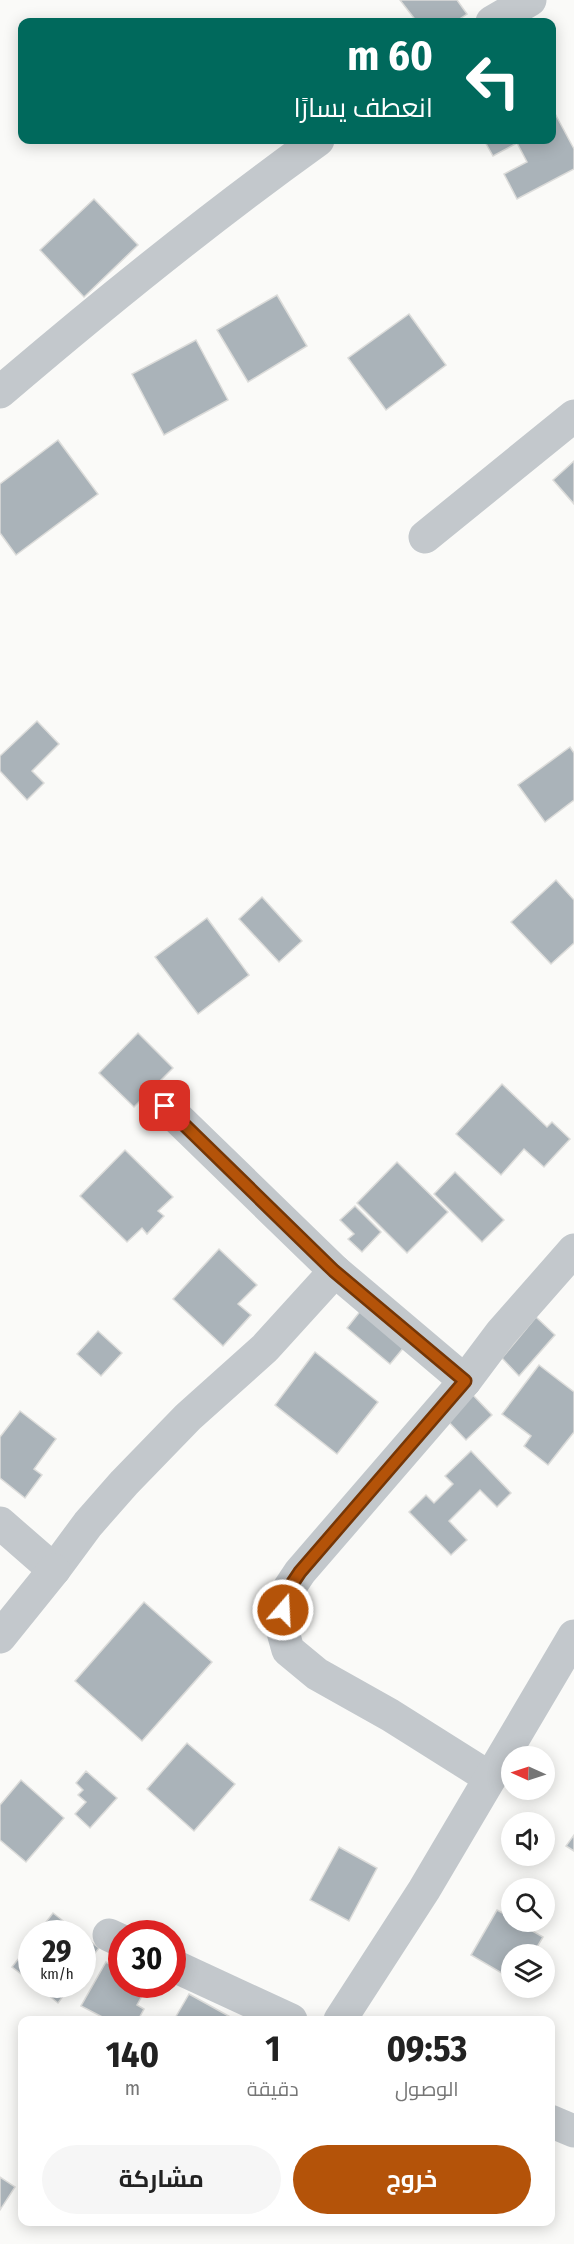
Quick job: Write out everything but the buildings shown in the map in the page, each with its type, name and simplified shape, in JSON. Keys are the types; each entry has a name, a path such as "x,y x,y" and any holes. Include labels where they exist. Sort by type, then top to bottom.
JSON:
{"street":[{"path":"499,18 530,0"},
{"path":"0,392 92,313 235,200 312,144"},
{"path":"425,537 574,416"},
{"path":"165,1106 334,1271 465,1381"},
{"path":"490,1778 390,1715 317,1674 288,1650 281,1625 288,1590 300,1572 465,1381 501,1333 574,1250"},
{"path":"0,1637 88,1524 124,1483 188,1417 265,1348 334,1271"},
{"path":"0,1523 54,1570"},
{"path":"343,2016 392,1941 574,1636"},
{"path":"186,1971 282,2016"},
{"path":"555,2123 574,2131"}],"route":[{"path":"165,1106 334,1271 465,1381 300,1572 288,1590 283,1610"}]}
